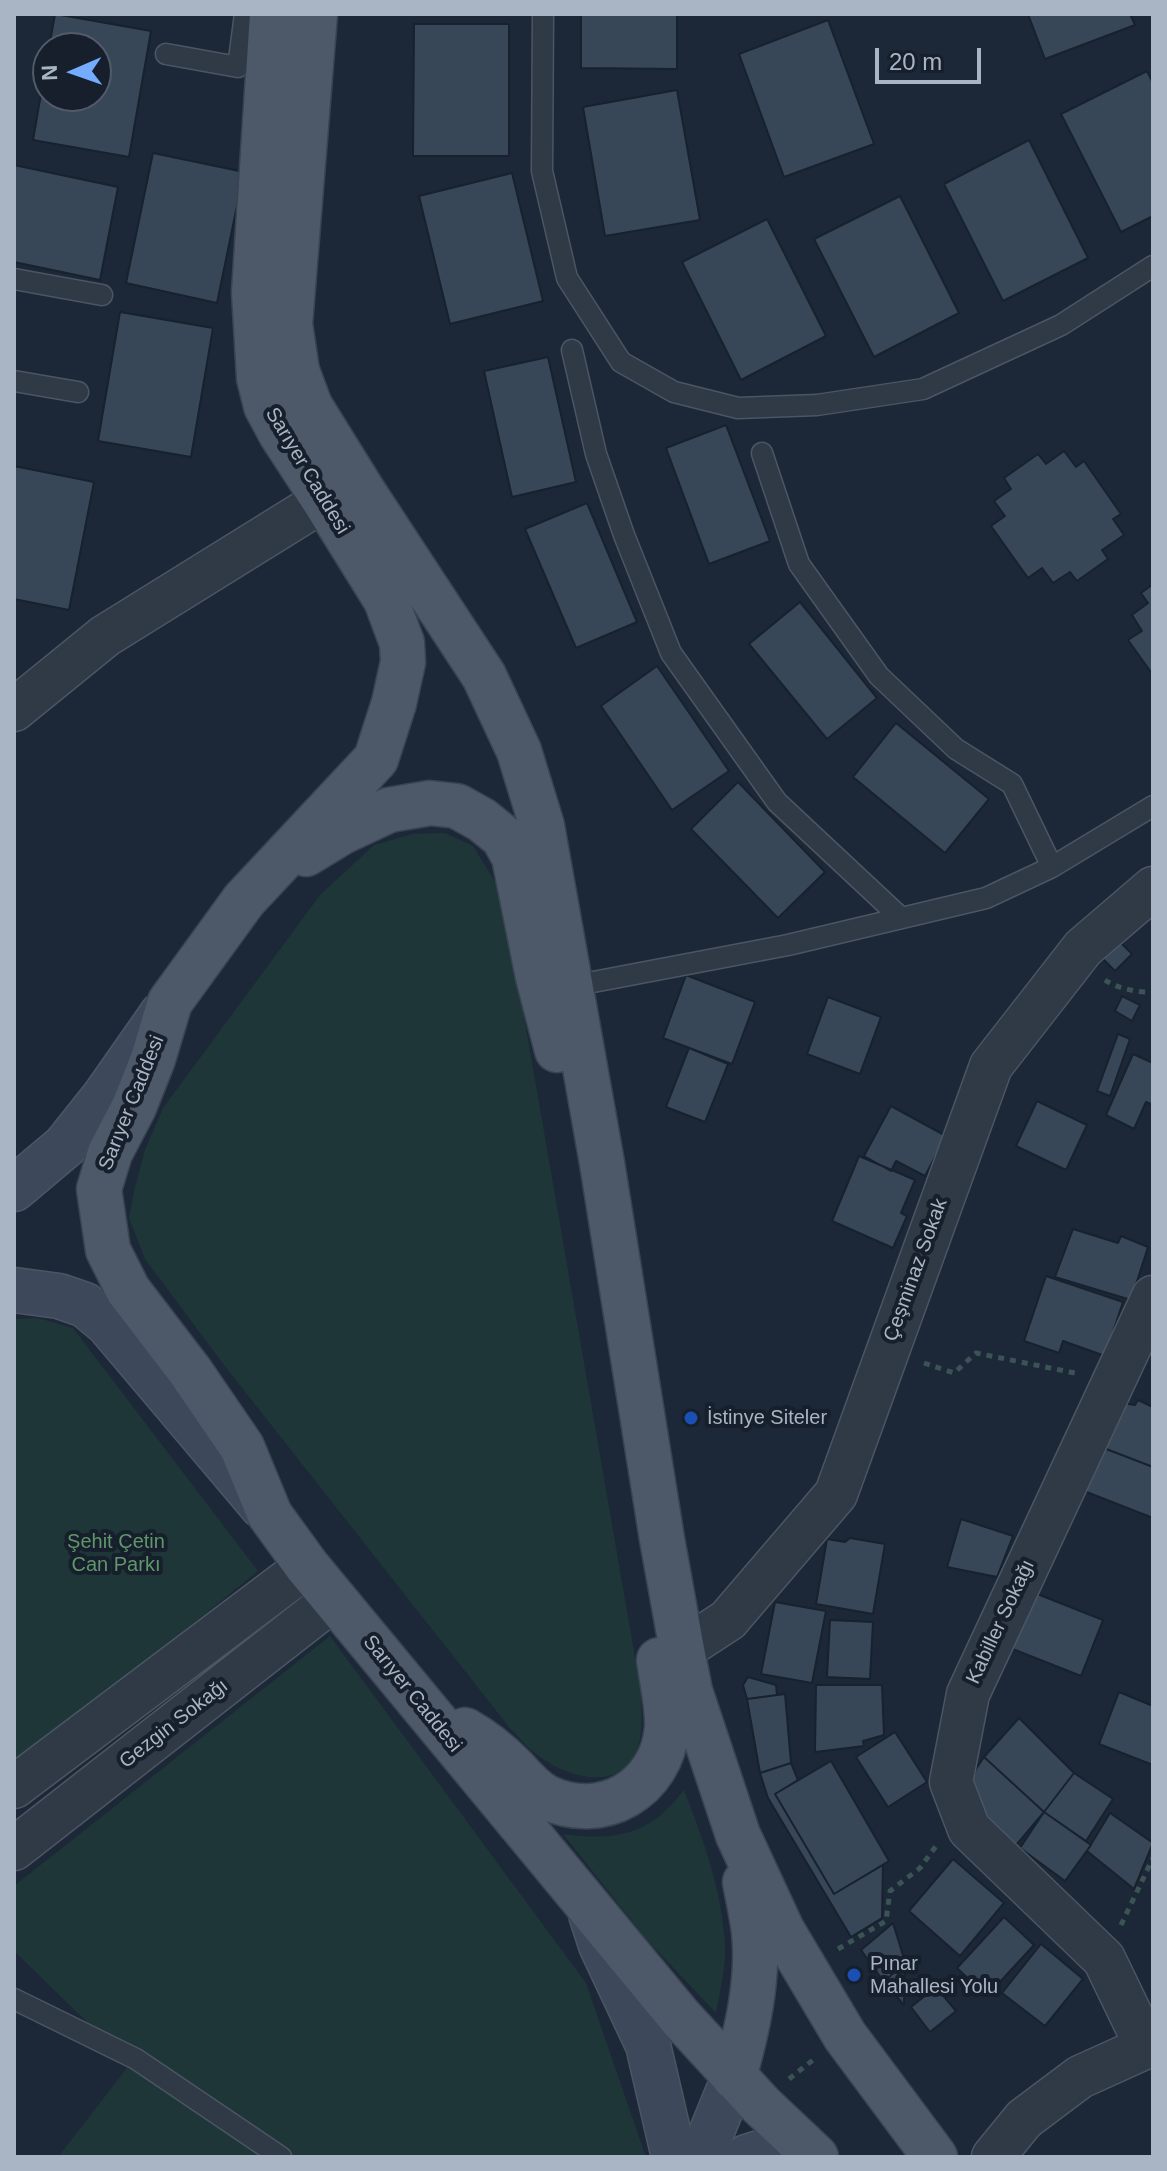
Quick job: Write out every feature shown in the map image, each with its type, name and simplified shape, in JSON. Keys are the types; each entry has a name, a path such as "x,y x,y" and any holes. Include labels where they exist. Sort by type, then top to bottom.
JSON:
{"main road":[{"name":"Sarıyer Caddesi","path":"272,14 254,292 259,378 266,406 281,434 386,600 402,643 403,662 376,759 244,900 170,1002 153,1059 134,1107 110,1153 99,1189 108,1250 128,1290 190,1371 242,1447 270,1515 307,1566 681,2018 734,2077 809,2150"},
{"name":"Sarıyer Caddesi","path":"315,14 290,324 297,371 310,406 484,676 519,751 542,826 572,986 662,1539 690,1691 738,1835 782,1930 845,2036 935,2157"},
{"path":"244,900 292,863 342,832 389,810 430,803 457,806 482,820 503,837 514,857 538,977 566,1084 602,1163"},
{"path":"14,1189 65,1146 104,1097 170,1002"},
{"path":"14,1290 59,1296 85,1305 108,1324 270,1515"},
{"path":"421,1706 476,1736 546,1796 570,1804 595,1806 619,1800 641,1786 659,1762 667,1730 656,1637 655,1585 662,1539"},
{"path":"706,2157 716,2119 734,2077 750,2007 754,1972 754,1934 738,1835"},
{"path":"589,1908 601,1945 648,2045 674,2157"},
{"path":"747,2157 769,2150 809,2150"}],"street":[{"path":"14,710 105,636 324,500"},
{"name":"Çeşminaz Sokak","path":"682,1650 728,1620 836,1494 991,1066 1083,948 1153,888"},
{"name":"Kabiller Sokağı","path":"1150,2045 1104,1959 969,1829 951,1782 968,1694 1153,1297"},
{"path":"14,1787 307,1566"},
{"name":"Gezgin Sokağı","path":"14,1849 334,1599"},
{"path":"993,2157 1024,2119 1080,2077 1150,2045"}],"lane":[{"path":"166,54 238,67 245,14"},
{"path":"543,14 542,171 567,278 621,362 674,392 738,408 817,405 923,389 1061,325 1153,266"},
{"path":"14,279 102,295"},
{"path":"572,350 596,454 671,653 777,802 900,917"},
{"path":"14,381 78,392"},
{"path":"762,453 799,564 879,676 956,749 1012,784 1052,867"},
{"path":"572,986 788,945 986,898 1052,867 1153,806"},
{"path":"14,1999 136,2059 281,2157"}],"path":[{"path":"1077,956 1110,984 1145,993 1153,992"},
{"path":"898,1320 911,1336 906,1358 954,1373 976,1353 1116,1379"},
{"path":"805,1968 886,1921 890,1891 920,1868 947,1831 969,1829"},
{"path":"1079,1935 1098,1914 1122,1925 1153,1858"}],"green space":[{"path":"445,833 473,846 497,885 520,993 641,1692 639,1743 632,1759 622,1770 609,1776 579,1775 549,1763 532,1751 509,1727 224,1365 145,1259 129,1218 145,1150 163,1108 320,895 374,845 412,834"},
{"name":"Şehit Çetin Can Parkı","path":"38,1318 73,1328 258,1571 14,1770 14,1319"},
{"path":"330,1636 586,1983 646,2157 58,2157 130,2064 14,1951 14,1886"},
{"path":"684,1790 711,1866 723,1925 725,1962 716,2013 647,1940 563,1834 602,1836 627,1833 662,1814"}],"building":[{"path":"55,14 151,31 129,157 33,140 38,112 112,112 112,32 52,32"},
{"path":"581,14 677,14 677,69 581,68"},
{"path":"1028,14 1130,14 1135,25 1045,59"},
{"path":"828,20 874,144 784,177 739,54"},
{"path":"414,24 509,24 509,156 413,156"},
{"path":"1147,71 1153,83 1153,216 1121,232 1061,114"},
{"path":"677,90 700,220 605,236 583,107"},
{"path":"1029,140 1088,258 1003,301 944,184"},
{"path":"153,153 244,172 217,303 126,283"},
{"path":"14,165 118,187 100,280 14,262"},
{"path":"512,173 543,301 450,324 419,196"},
{"path":"900,196 959,313 874,357 814,239"},
{"path":"767,219 826,336 741,380 682,262"},
{"path":"120,312 213,328 191,457 98,441"},
{"path":"548,357 576,482 512,497 484,371"},
{"path":"726,425 770,541 709,564 666,448"},
{"path":"1064,451 1076,467 1084,461 1121,514 1113,519 1124,535 1102,550 1108,559 1077,581 1070,572 1053,583 1042,568 1028,578 991,526 1005,516 994,501 1011,489 1004,478 1038,454 1046,464"},
{"path":"14,466 94,482 69,610 14,599"},
{"path":"587,503 637,622 576,648 525,529"},
{"path":"1153,584 1153,675 1128,640 1142,631 1132,615 1148,603 1141,593"},
{"path":"800,602 877,698 827,739 749,644"},
{"path":"657,666 729,771 672,810 601,706"},
{"path":"896,723 989,799 945,853 853,777"},
{"path":"738,782 825,872 778,918 691,829"},
{"path":"1116,938 1132,954 1115,971 1099,955"},
{"path":"686,975 755,1002 732,1064 663,1038"},
{"path":"1122,996 1140,1005 1132,1021 1115,1011"},
{"path":"828,997 881,1017 860,1074 807,1054"},
{"path":"1118,1034 1130,1039 1110,1096 1097,1091"},
{"path":"689,1048 728,1064 705,1122 666,1107"},
{"path":"1133,1054 1153,1063 1153,1105 1146,1102 1134,1129 1106,1115"},
{"path":"1037,1101 1087,1125 1066,1170 1016,1146"},
{"path":"891,1106 946,1136 925,1176 896,1161 891,1171 864,1156"},
{"path":"859,1156 915,1180 901,1213 907,1216 893,1248 832,1221"},
{"path":"1073,1229 1118,1243 1121,1236 1148,1247 1131,1300 1055,1277"},
{"path":"1046,1276 1123,1302 1105,1356 1063,1341 1059,1353 1024,1341"},
{"path":"1138,1400 1153,1407 1153,1467 1101,1447 1121,1403 1135,1405"},
{"path":"1101,1447 1153,1467 1153,1518 1084,1491"},
{"path":"961,1519 1013,1536 997,1577 947,1567"},
{"path":"850,1538 885,1544 873,1614 816,1604 827,1539 845,1542"},
{"path":"1022,1588 1103,1620 1081,1676 1000,1644"},
{"path":"775,1602 826,1611 812,1683 761,1674"},
{"path":"830,1620 873,1622 870,1679 827,1677"},
{"path":"748,1677 776,1685 777,1695 747,1699 743,1685"},
{"path":"816,1685 882,1685 884,1735 863,1741 864,1746 815,1752"},
{"path":"1119,1692 1153,1706 1153,1765 1099,1744"},
{"path":"785,1694 791,1763 760,1773 747,1699"},
{"path":"1019,1718 1074,1773 1044,1812 984,1757"},
{"path":"895,1732 927,1782 888,1807 856,1757"},
{"path":"984,1757 1044,1812 1012,1850 964,1805 976,1769"},
{"path":"831,1761 889,1861 834,1894 775,1794"},
{"path":"791,1763 798,1780 775,1794 834,1894 883,1865 882,1918 851,1937 768,1798 760,1773"},
{"path":"1074,1773 1113,1799 1086,1841 1044,1812"},
{"path":"1044,1812 1091,1845 1065,1881 1020,1848"},
{"path":"1110,1813 1153,1843 1134,1889 1087,1851"},
{"path":"953,1859 1004,1903 960,1956 909,1911"},
{"path":"1004,1917 1034,1945 987,1996 957,1968"},
{"path":"893,1923 905,1962 884,1982 861,1950"},
{"path":"1041,1944 1083,1979 1045,2026 1002,1993"},
{"path":"905,1962 904,2005 884,1982"},
{"path":"936,1987 956,2011 930,2032 911,2007"}],"place":[{"name":"İstinye Siteler","path":"691,1418"},
{"name":"Pınar Mahallesi Yolu","path":"854,1975"}]}
